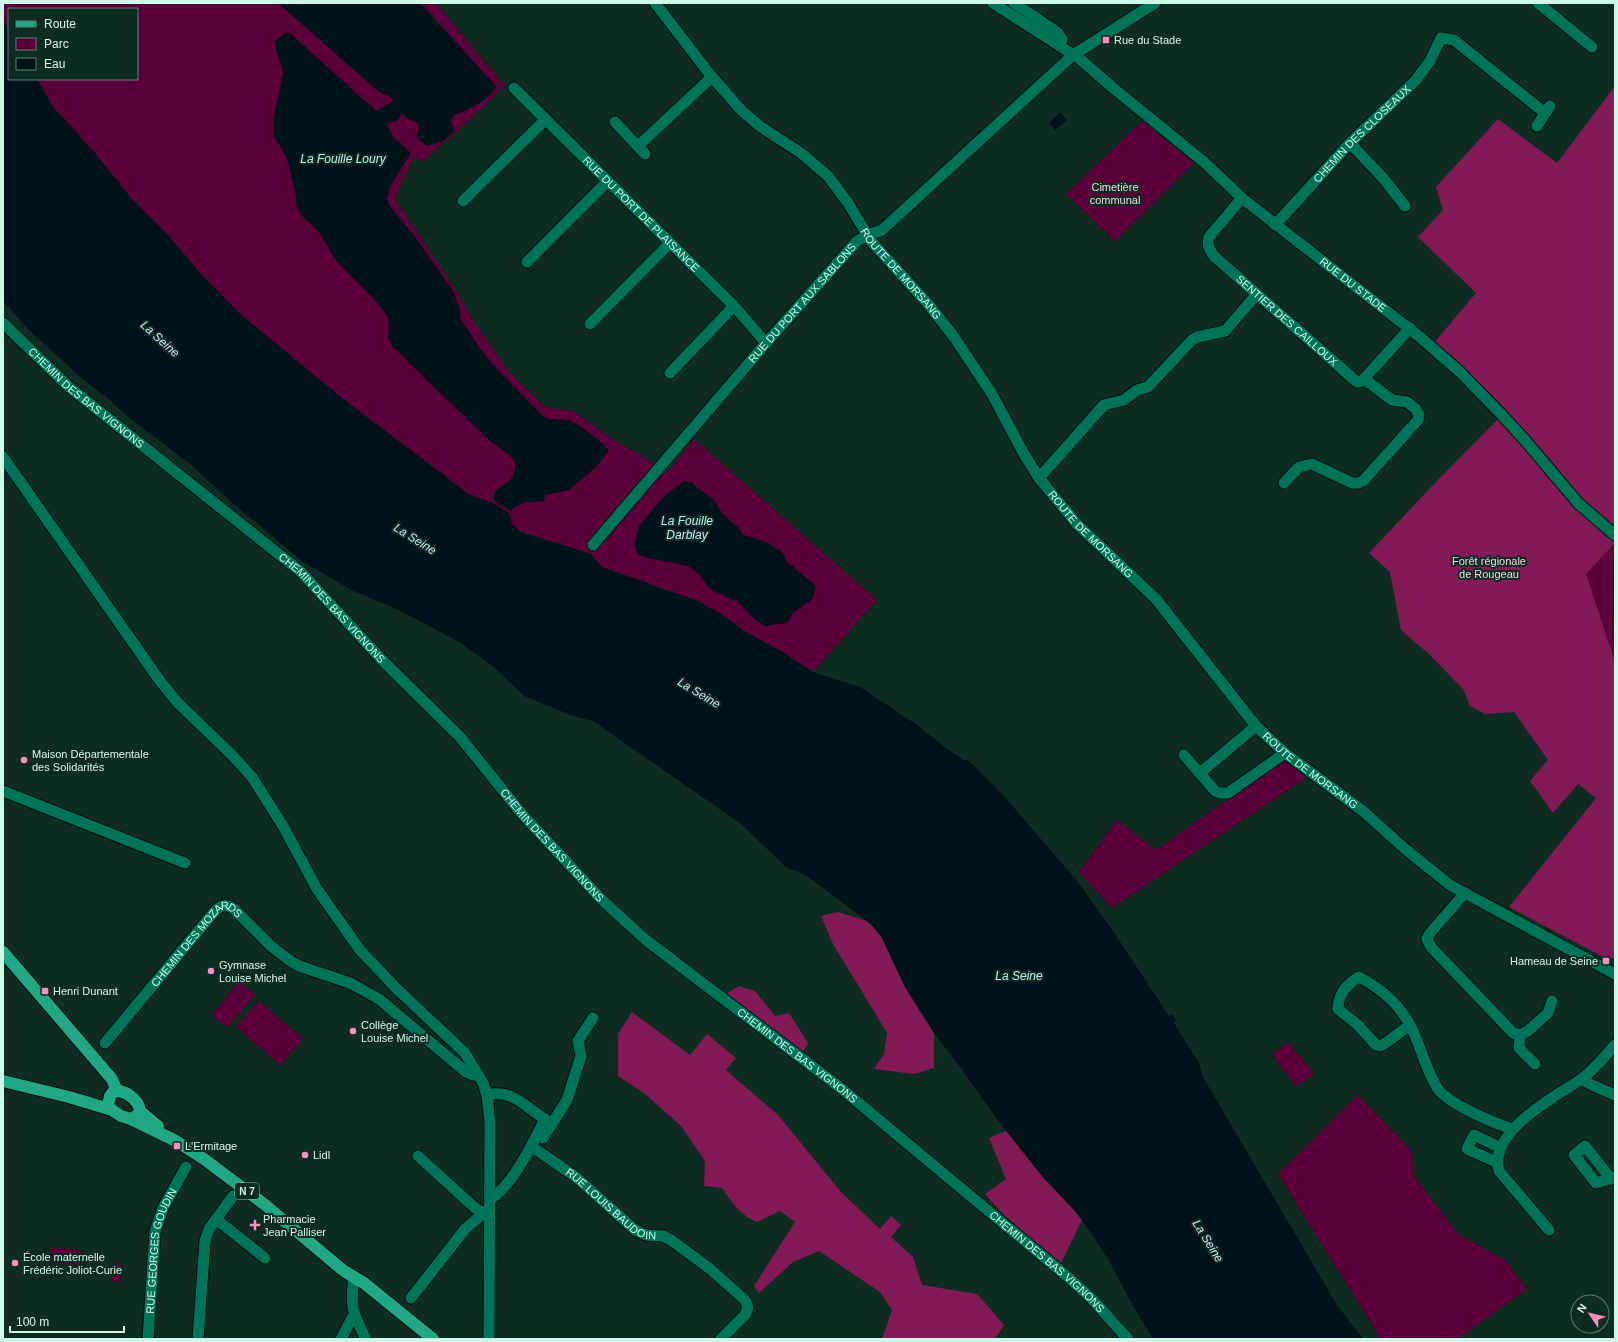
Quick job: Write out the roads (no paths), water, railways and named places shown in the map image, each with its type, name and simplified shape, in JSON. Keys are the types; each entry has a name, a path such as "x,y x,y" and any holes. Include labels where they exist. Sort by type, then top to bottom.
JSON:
{"main road":[{"path":"3,952 112,1079 117,1091 110,1096 110,1107"},
{"name":"N 7","path":"3,1074 59,1086 92,1096 121,1116 145,1125 176,1141 204,1159 264,1204 344,1271 354,1276 433,1339"},
{"name":"N 7","path":"3,1081 110,1107"},
{"name":"N 7","path":"117,1091 124,1093 137,1102 140,1111 156,1125 198,1147 256,1189 348,1265 354,1276"},
{"path":"131,1120 135,1118 140,1111"}],"street":[{"name":"ROUTE DE MORSANG","path":"655,3 712,77 747,115 761,127 801,153 828,176 848,203 868,234 870,241 929,305 954,337 992,394 1024,454 1039,478 1077,524 1156,599 1256,726 1285,753 1363,811 1416,858 1450,885 1501,911 1615,974"},
{"name":"RUE DU STADE","path":"993,3 1073,55 1204,162 1242,198 1274,225 1410,328 1460,372 1524,439 1578,503 1615,535"},
{"path":"1014,3 1057,32 1062,39 1060,46"},
{"name":"RUE DU PORT AUX SABLONS","path":"592,545 766,342 858,241 868,234 882,230 1073,55 1155,3"},
{"path":"1538,3 1592,47"},
{"name":"CHEMIN DES CLOSEAUX","path":"1274,225 1350,143 1416,80 1430,61 1441,38 1454,40 1548,110 1537,126"},
{"path":"615,122 642,150 712,77"},
{"name":"RUE DU PORT DE PLAISANCE","path":"514,88 734,306 766,342"},
{"path":"463,201 546,119"},
{"path":"1350,143 1384,179 1405,206"},
{"path":"527,262 608,181"},
{"name":"SENTIER DES CAILLOUX","path":"1242,198 1212,233 1208,243 1214,256 1358,382 1362,381"},
{"path":"590,324 670,243"},
{"path":"1039,478 1104,405 1124,400 1137,390 1148,387 1192,340 1197,337 1226,330 1258,294"},
{"path":"670,372 734,306"},
{"name":"CHEMIN DES BAS VIGNONS","path":"3,323 69,387 300,571 382,660 460,738 523,815 617,915 646,940 848,1094 1074,1283 1091,1298 1128,1339"},
{"path":"1362,381 1410,328"},
{"path":"1284,483 1299,467 1312,464 1352,483 1358,483 1363,480 1418,420 1419,415 1412,405 1407,402 1392,400 1368,381 1362,381"},
{"path":"3,457 160,681 178,703 232,755 252,777 286,831 317,889 360,950 396,988 458,1045 465,1053 478,1075 487,1095 490,1123 487,1207 490,1339"},
{"path":"1200,773 1256,726"},
{"path":"1184,755 1215,790 1225,794 1285,753"},
{"path":"3,791 185,863"},
{"path":"1465,893 1430,933 1428,939 1431,947 1513,1033 1520,1035 1528,1031 1548,1013 1552,1001"},
{"name":"CHEMIN DES MOZARDS","path":"105,1043 214,912 220,906 227,905 234,909 271,946 289,960 299,966 350,983 379,998 466,1072 473,1075 478,1075"},
{"path":"1410,1025 1387,1042 1380,1046 1376,1045 1358,1025 1338,1009 1338,1001 1342,992 1350,983 1359,977 1383,993 1397,1006 1410,1025 1430,1075 1439,1090 1461,1106 1513,1129"},
{"path":"532,1146 538,1145 567,1100 581,1056 578,1041 593,1018"},
{"path":"1520,1035 1519,1048 1534,1064"},
{"path":"1549,1230 1499,1171 1496,1162 1501,1148 1513,1129 1554,1095 1581,1079 1615,1045"},
{"path":"1581,1079 1615,1095"},
{"path":"411,1298 454,1242 502,1189 532,1146 546,1119 518,1100 506,1094 497,1093 487,1095"},
{"path":"1496,1162 1467,1149 1474,1135 1501,1148"},
{"name":"RUE LOUIS BAUDOIN","path":"532,1146 576,1177 634,1230 646,1235 663,1236 670,1240 709,1268 745,1300 748,1307 745,1315 721,1339"},
{"path":"418,1156 475,1208 487,1207"},
{"name":"RUE GEORGES GOUDIN","path":"148,1339 154,1232 163,1208 186,1167"},
{"path":"198,1339 205,1241 209,1229 233,1196"},
{"path":"216,1218 265,1258"},
{"path":"354,1276 351,1295 355,1316 366,1339"},
{"path":"341,1339 352,1318 355,1316"}],"water":[{"name":"La Fouille Loury","path":"278,3 420,3 497,87 478,104 455,114 450,122 454,131 443,141 426,146 417,137 419,127 418,123 408,119 402,113 398,120 387,124 393,137 409,151 410,154 390,187 387,198 389,205 414,236 451,288 460,308 460,318 478,346 494,366 544,417 551,419 564,419 572,422 589,433 609,450 597,466 569,490 545,495 544,501 518,505 511,511 494,501 496,491 513,475 515,461 490,441 391,345 388,336 388,317 374,299 337,262 319,232 302,216 296,205 296,196 287,158 274,136 274,117 283,72 276,51 277,40 287,32 292,35 376,111 393,101 391,97 379,92"},
{"name":"La Seine","path":"3,20 8,29 8,80 38,80 53,107 95,153 131,198 167,234 201,274 240,314 343,399 470,495 493,503 509,513 512,524 521,532 591,554 602,567 700,602 727,618 744,631 784,653 813,672 860,687 917,725 943,746 964,760 969,761 1003,795 1078,882 1115,934 1169,1016 1172,1014 1177,1021 1174,1023 1199,1063 1203,1077 1337,1305 1363,1339 1153,1339 1133,1306 1107,1257 1082,1220 1042,1176 997,1119 934,1033 905,987 882,938 871,924 807,876 786,867 741,824 593,721 573,716 524,696 495,668 459,642 399,610 351,590 302,561 228,499 195,468 127,416 106,397 86,382 31,332 3,301"},
{"path":"1060,112 1067,120 1055,130 1049,123"},
{"name":"La Fouille Darblay","path":"684,481 693,483 697,489 699,488 712,498 723,514 737,527 742,535 760,540 775,547 785,555 785,560 816,586 812,599 791,615 787,622 769,625 766,627 757,621 736,600 732,600 710,589 699,574 688,566 648,558 637,553 635,543 639,526 665,495"}],"place":[{"name":"Rue du Stade","path":"1106,40"},
{"name":"Maison Départementale des Solidarités","path":"24,760"},
{"name":"Hameau de Seine","path":"1606,961"},
{"name":"Gymnase Louise Michel","path":"211,971"},
{"name":"Henri Dunant","path":"45,991"},
{"name":"Collège Louise Michel","path":"353,1031"},
{"name":"L'Ermitage","path":"177,1146"},
{"name":"Lidl","path":"305,1155"},
{"name":"Pharmacie Jean Palliser","path":"255,1225"},
{"name":"École maternelle Frédéric Joliot-Curie","path":"15,1263"}],"park label":[{"name":"Cimetière communal","path":"1115,193"},
{"name":"Forêt régionale de Rougeau","path":"1489,567"}]}
